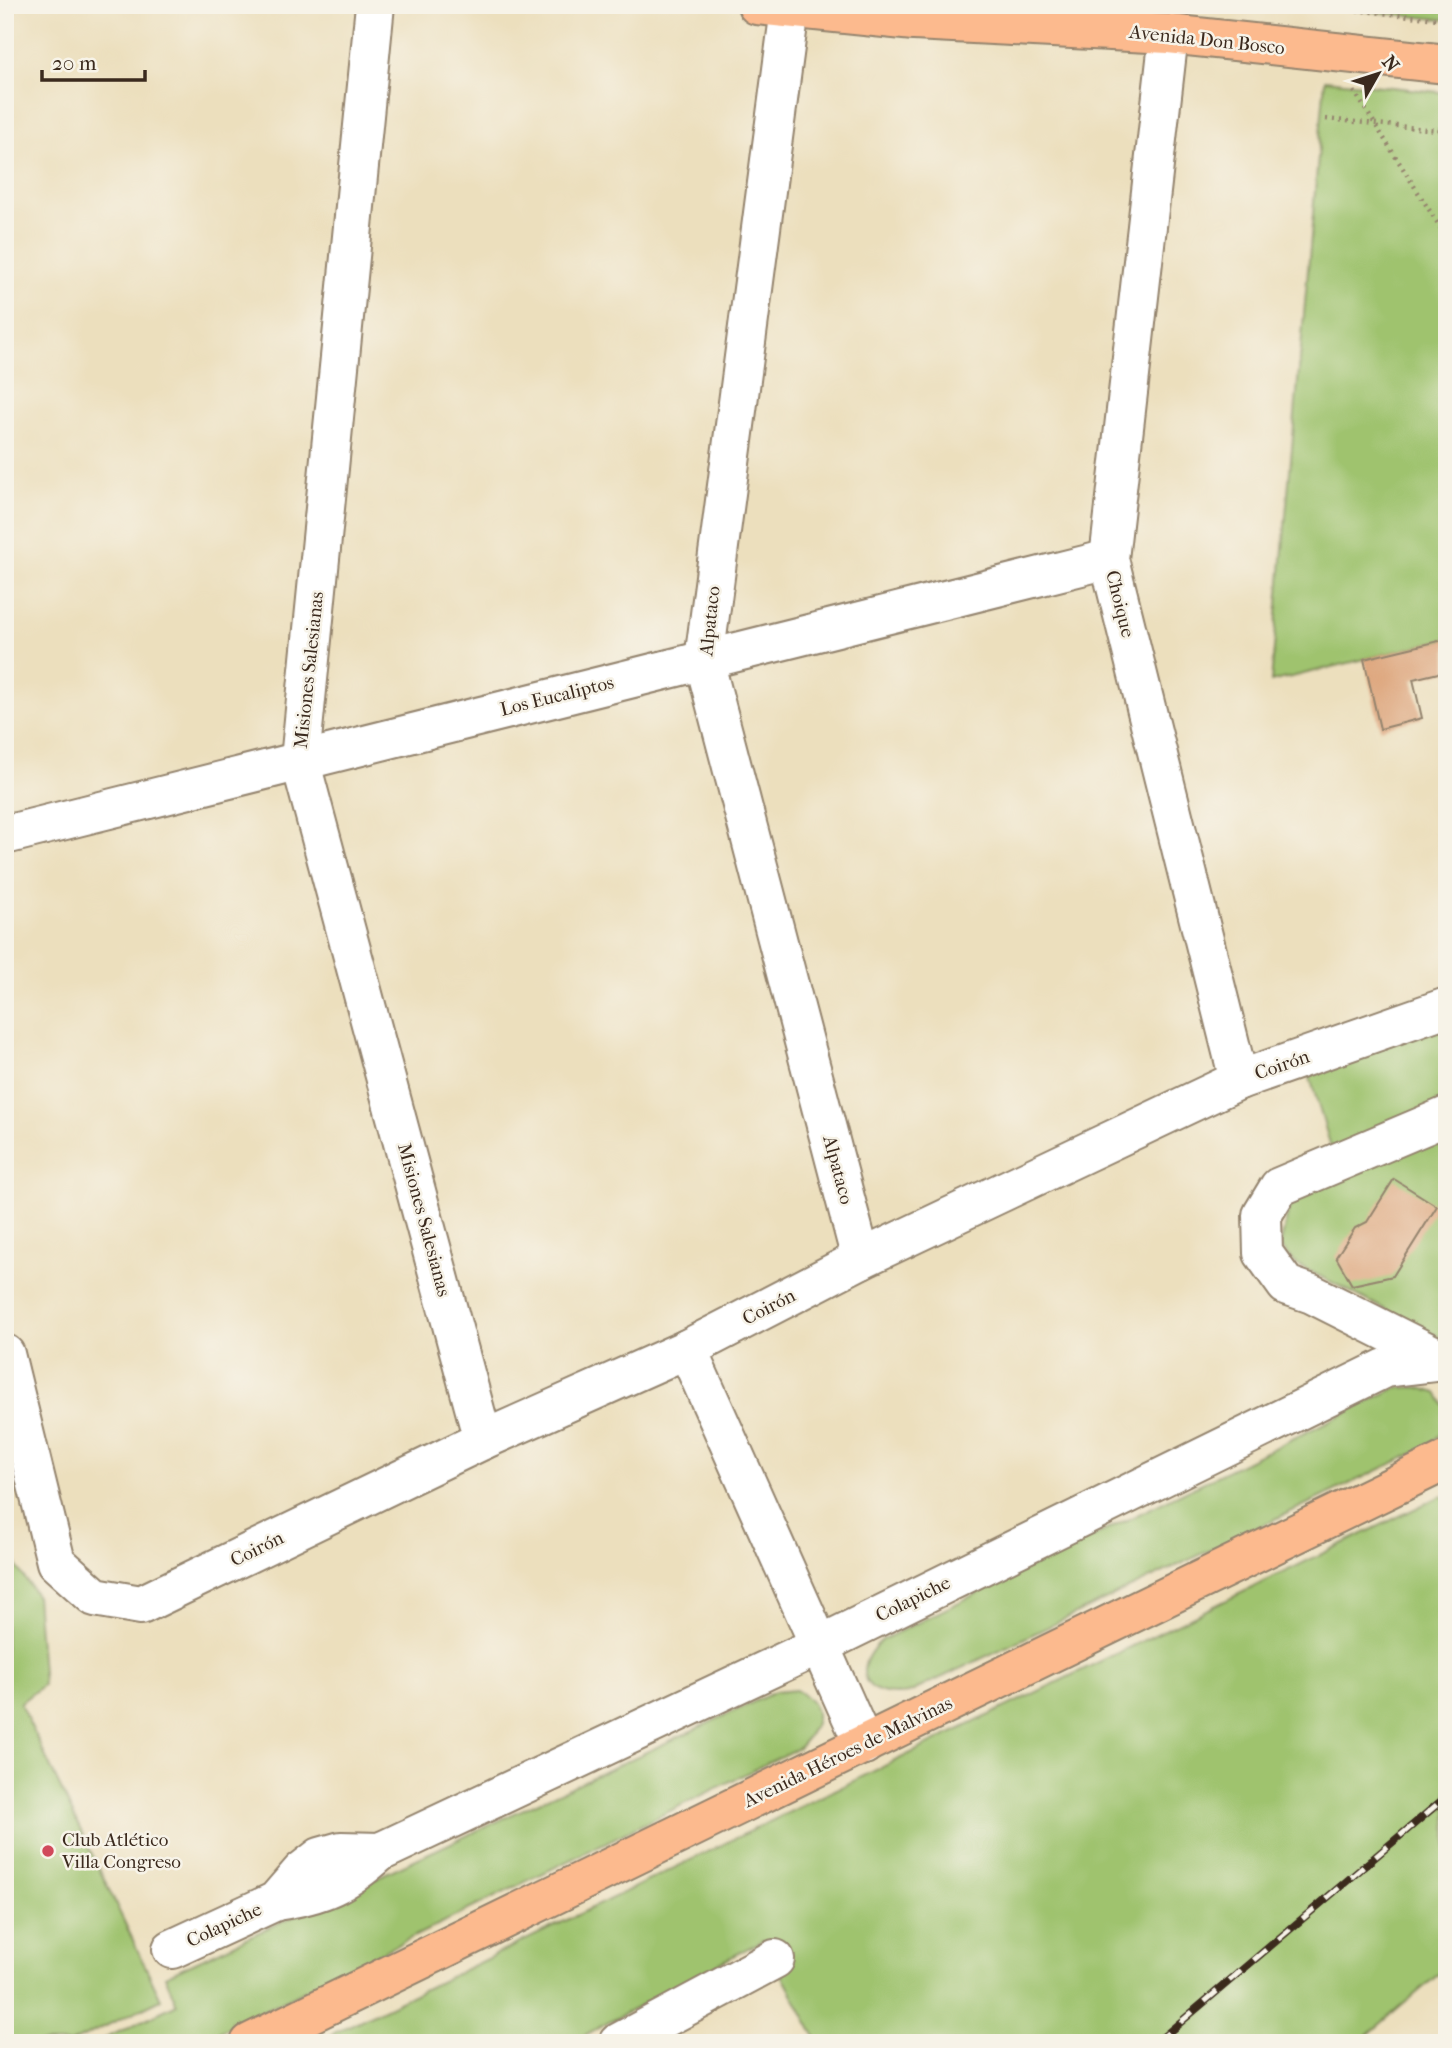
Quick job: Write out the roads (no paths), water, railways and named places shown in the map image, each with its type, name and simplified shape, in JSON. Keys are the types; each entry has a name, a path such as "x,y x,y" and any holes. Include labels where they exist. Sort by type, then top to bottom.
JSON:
{"main road":[{"name":"Avenida Don Bosco","path":"774,7 914,21 1169,34 1447,64"},
{"name":"Avenida Héroes de Malvinas","path":"261,2040 1447,1460"}],"street":[{"name":"Misiones Salesianas","path":"375,5 300,760 483,1440"},
{"name":"Alpataco","path":"774,7 704,660 862,1259"},
{"name":"Choique","path":"1169,34 1109,559 1239,1080"},
{"name":"Los Eucaliptos","path":"5,835 1109,559"},
{"name":"Coirón","path":"5,1354 56,1562 95,1597 141,1605 483,1440 687,1349 862,1259 1239,1080 1447,1007"},
{"path":"1446,1362 1312,1294 1286,1285 1264,1253 1262,1215 1279,1187 1447,1116"},
{"path":"687,1349 864,1745"},
{"name":"Colapiche","path":"173,1949 276,1901 302,1871 320,1857 341,1851 380,1852 820,1645 1385,1368 1446,1362"},
{"path":"618,2043 775,1959"}],"railway":[{"path":"1156,2043 1447,1796"}],"place":[{"name":"Club Atlético Villa Congreso","path":"48,1851"}]}
